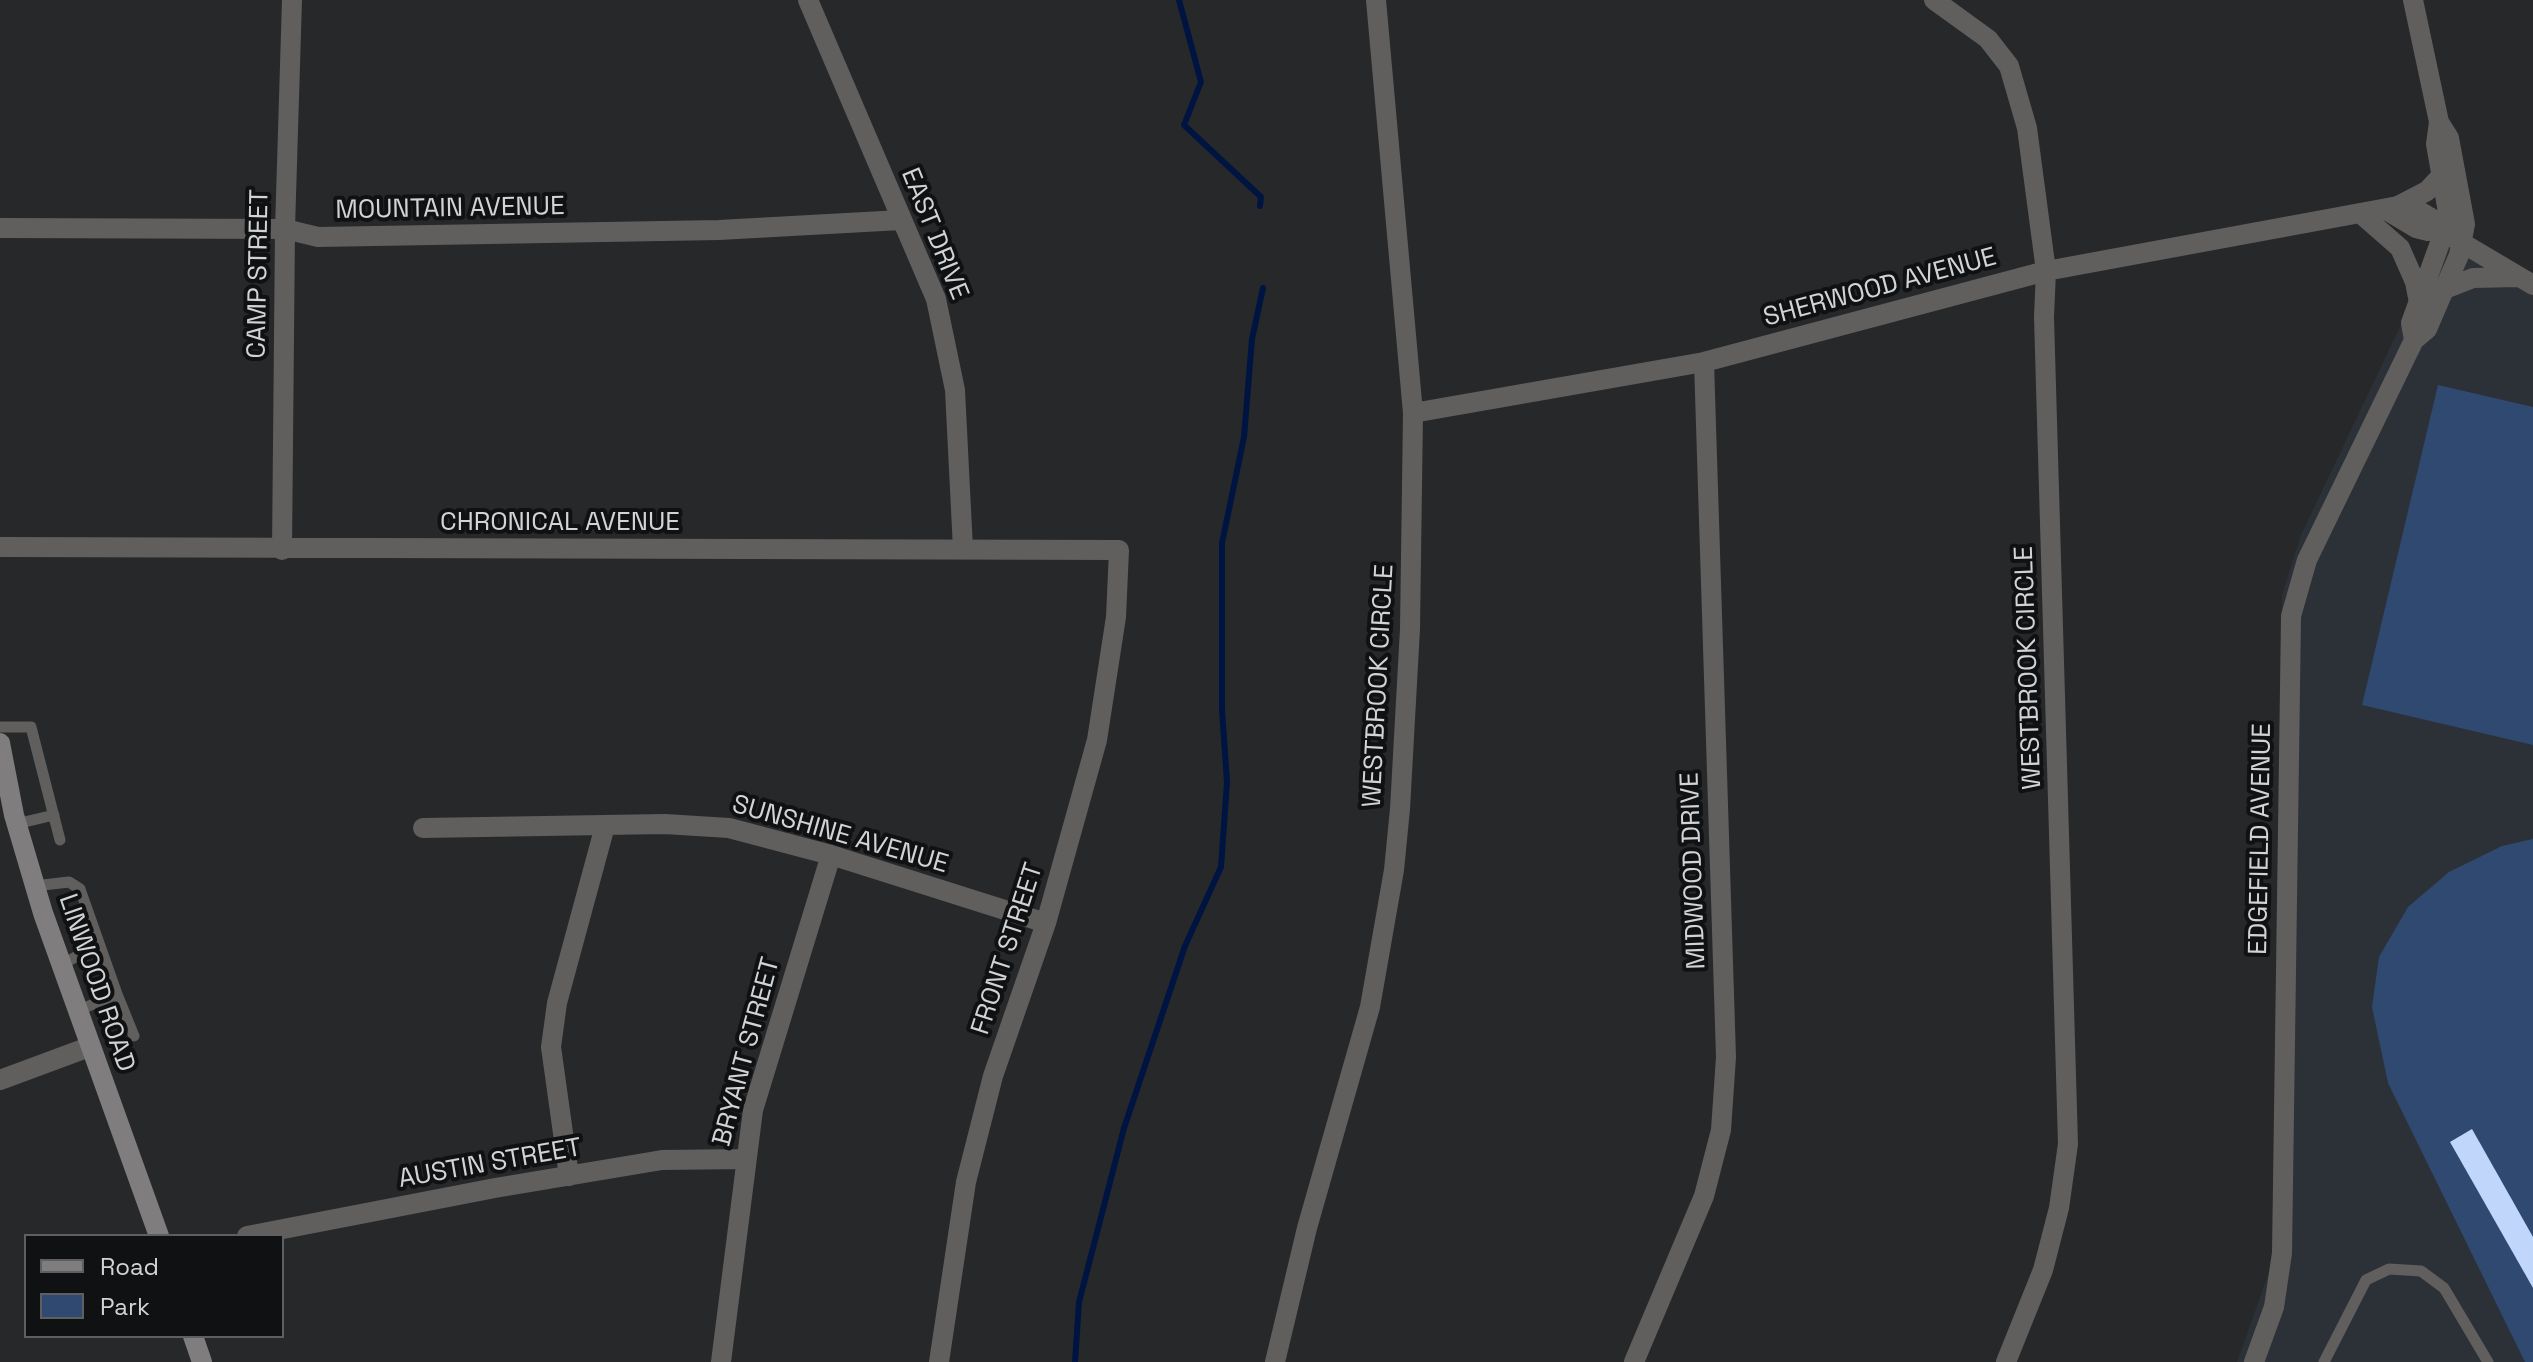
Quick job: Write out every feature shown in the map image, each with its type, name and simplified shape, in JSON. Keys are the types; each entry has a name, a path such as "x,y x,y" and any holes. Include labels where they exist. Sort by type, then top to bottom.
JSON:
{"main road":[{"name":"LINWOOD ROAD","path":"0,743 16,824 34,886 158,1234"},
{"path":"194,1338 202,1362"}],"street":[{"name":"CAMP STREET","path":"282,550 285,229 292,0"},
{"name":"EAST DRIVE","path":"808,0 936,299 955,390 963,549"},
{"name":"WESTBROOK CIRCLE","path":"1275,1362 1307,1228 1370,1007 1394,870 1410,629 1413,413 1376,0"},
{"name":"WESTBROOK CIRCLE","path":"1934,0 1988,39 2009,66 2027,128 2046,271 2044,317 2068,1144 2059,1208 2043,1270 2006,1362"},
{"name":"EDGEFIELD AVENUE","path":"2254,1362 2274,1307 2283,1237 2291,616 2307,560 2414,340 2427,329 2445,289 2449,218 2436,144 2439,122 2413,0"},
{"name":"EDGEFIELD AVENUE","path":"2414,340 2411,323 2448,234 2465,224 2449,138 2439,122"},
{"path":"2441,176 2427,191 2392,208 2416,228 2448,234 2526,281"},
{"name":"SHERWOOD AVENUE","path":"1413,413 1704,362 2046,271 2392,208"},
{"name":"EDGEFIELD AVENUE","path":"2360,213 2400,248 2415,282 2419,305"},
{"name":"MOUNTAIN AVENUE","path":"0,228 285,229 318,237 719,230 901,220"},
{"path":"2445,289 2473,278 2526,281"},
{"name":"MIDWOOD DRIVE","path":"1634,1362 1704,1196 1722,1115 1726,1057 1704,362"},
{"name":"CHRONICAL AVENUE","path":"0,547 1119,550"},
{"name":"FRONT STREET","path":"939,1362 966,1182 993,1076 1046,923 1097,740 1116,617 1119,550"},
{"name":"SUNSHINE AVENUE","path":"423,828 697,825 729,828 831,855 1046,923"},
{"path":"569,1176 551,1047 557,1003 605,826"},
{"name":"BRYANT STREET","path":"721,1362 744,1159 753,1110 831,855"},
{"path":"0,1080 89,1047"},
{"name":"AUSTIN STREET","path":"258,1234 662,1160 744,1159"}],"lane":[{"path":"0,727 31,727 60,840"},
{"path":"16,824 54,815"},
{"path":"34,886 69,882 80,889 134,1036"},
{"path":"61,965 99,944"},
{"path":"77,1011 117,994"},
{"path":"2324,1362 2366,1280 2389,1269 2421,1271 2444,1288 2488,1362"}],"shaded area":[{"path":"2437,228 2533,285 2533,1362 2237,1362 2272,1264 2282,595 2301,535 2409,308"}],"green space":[{"path":"2438,385 2533,407 2533,745 2362,705"},
{"path":"2533,839 2533,1362 2525,1362 2388,1083 2372,1007 2379,957 2408,907 2449,872 2502,846"}],"building":[{"path":"2472,1129 2533,1237 2533,1288 2450,1142"}],"waterway":[{"path":"1179,0 1201,82 1184,125 1261,197 1260,206"},
{"path":"1075,1362 1079,1302 1124,1128 1185,946 1221,867 1227,782 1222,710 1222,543 1244,437 1252,339 1263,288"}]}
